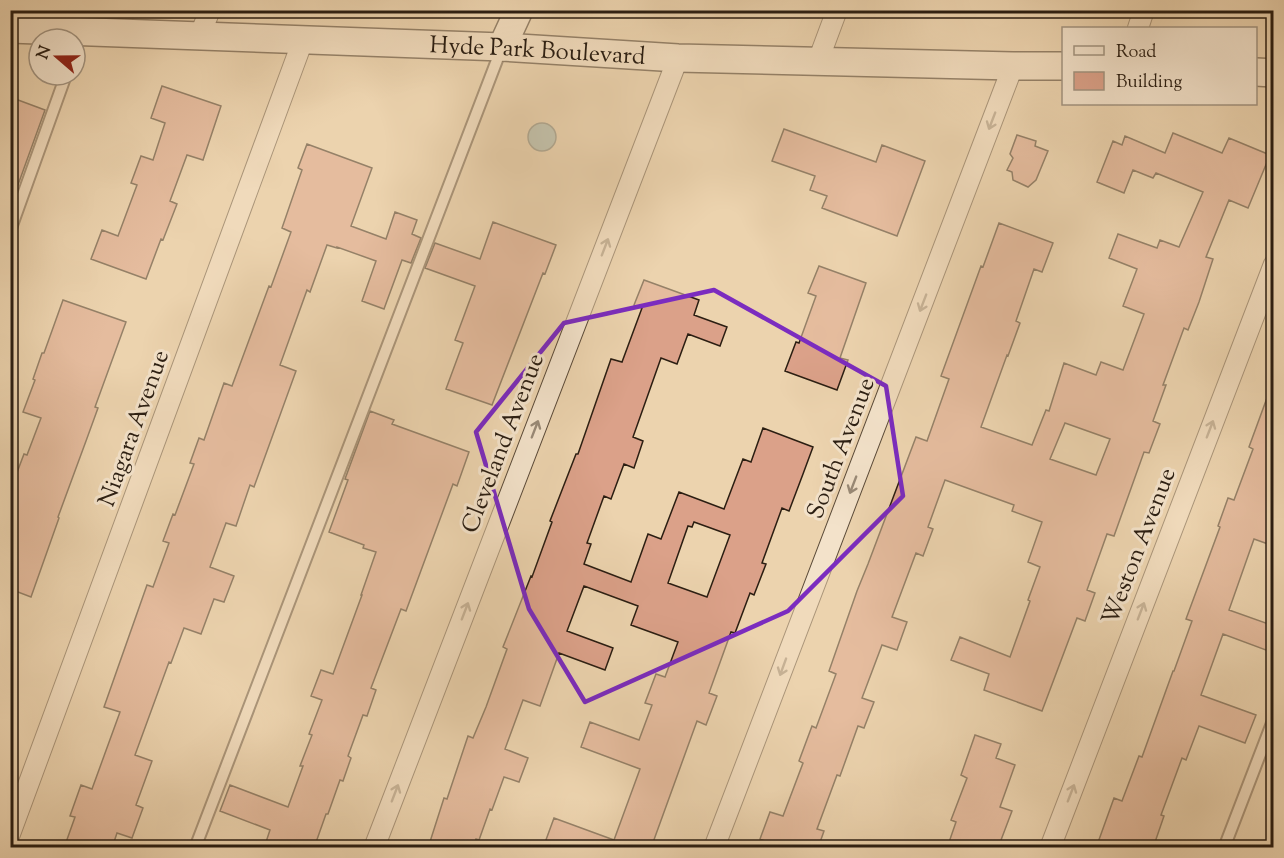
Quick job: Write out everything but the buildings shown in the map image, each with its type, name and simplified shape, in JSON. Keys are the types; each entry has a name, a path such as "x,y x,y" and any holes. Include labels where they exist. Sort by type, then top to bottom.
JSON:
{"main road":[{"path":"502,47 519,10"},
{"name":"Hyde Park Boulevard","path":"10,29 27,32"},
{"name":"Hyde Park Boulevard","path":"87,41 200,37 502,47 678,58 1062,66"},
{"path":"1257,72 1274,74"}],"street":[{"path":"200,37 210,10"},
{"path":"818,61 837,10"},
{"path":"1138,27 1144,10"},
{"name":"Niagara Avenue","path":"10,834 303,40"},
{"name":"Cleveland Avenue","path":"374,848 678,58"},
{"name":"South Avenue","path":"714,848 1013,66"},
{"name":"Weston Avenue","path":"1050,848 1274,264"}],"lane":[{"path":"195,848 502,47"},
{"path":"10,231 62,87"},
{"path":"1224,848 1274,718"}],"highlighted area":[{"path":"714,290 886,386 903,496 788,611 585,702 529,609 476,432 564,323"}],"water":[{"path":"542,123 552,127 556,137 552,147 542,151 532,147 528,137 532,127"}]}
